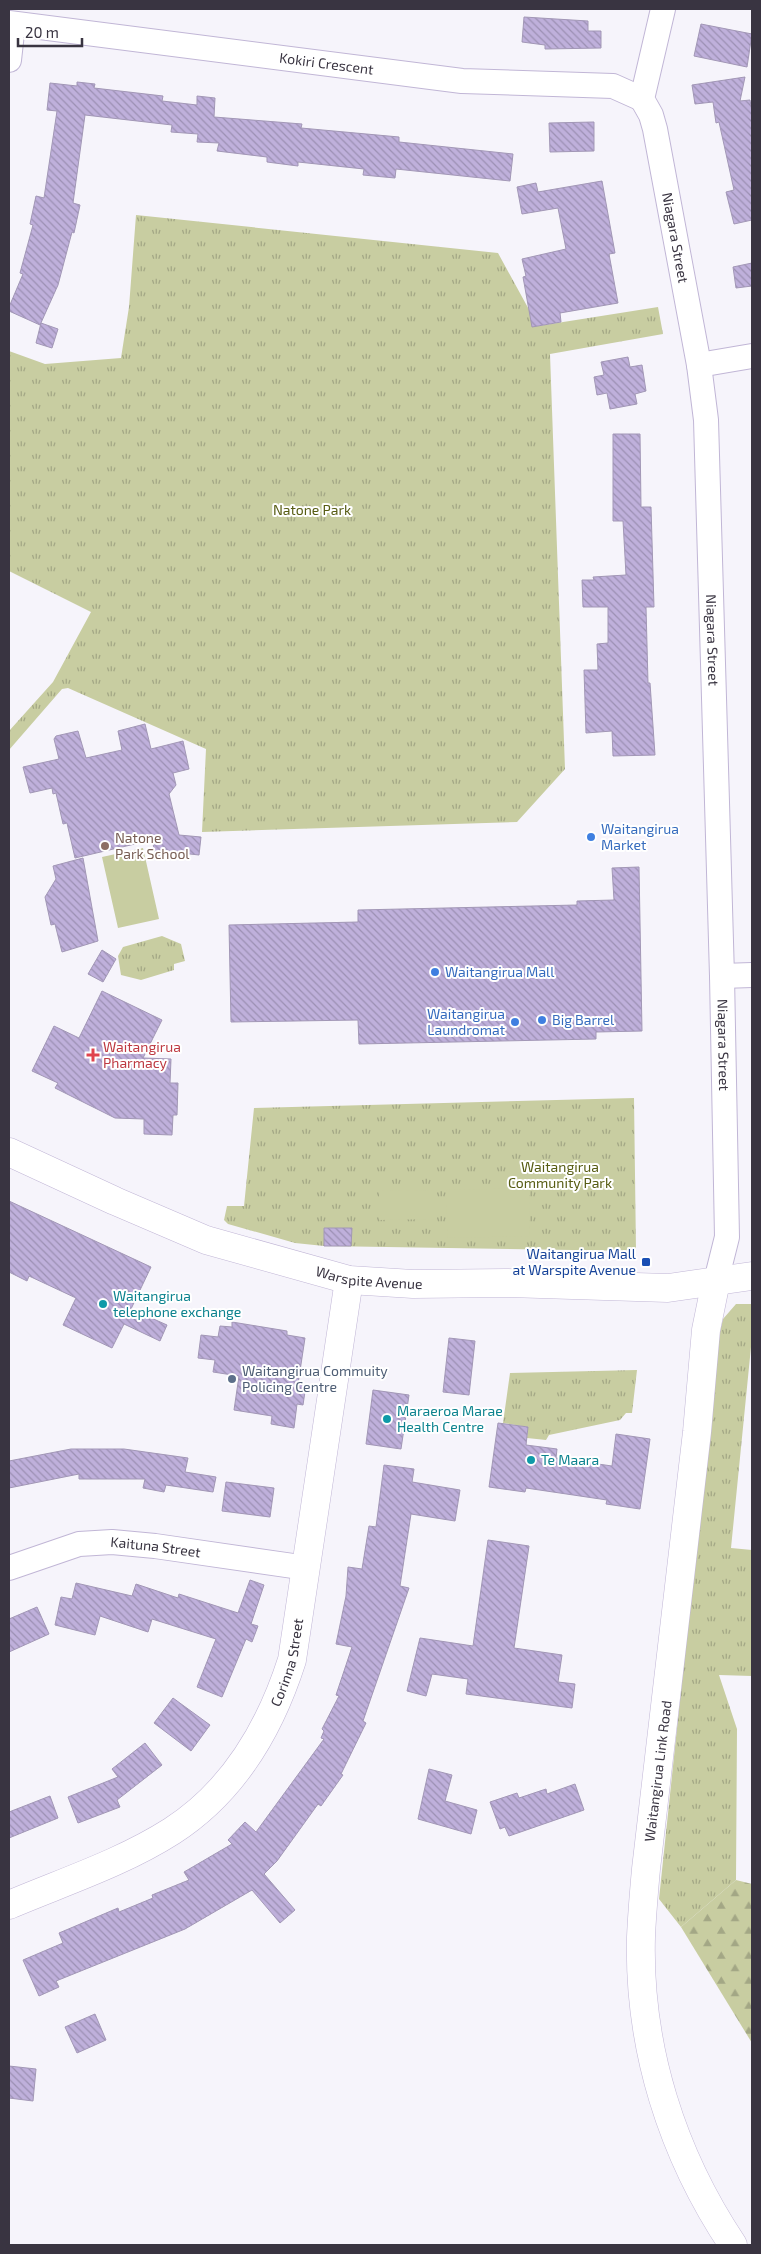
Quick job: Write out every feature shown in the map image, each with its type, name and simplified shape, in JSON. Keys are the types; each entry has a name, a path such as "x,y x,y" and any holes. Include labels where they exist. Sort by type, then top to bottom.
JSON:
{"main road":[{"name":"Warspite Avenue","path":"9,1152 116,1202 206,1240 349,1280 413,1284 506,1283 668,1288 752,1276"},
{"name":"Corinna Street","path":"9,1905 155,1841 193,1815 226,1783 250,1752 279,1699 292,1660 349,1280"},
{"name":"Waitangirua Link Road","path":"716,1281 706,1330 697,1432 646,1869 641,1938 642,1992 650,2049 661,2094 676,2139 692,2176 710,2210 734,2245"}],"street":[{"path":"642,99 663,9"},
{"path":"9,60 11,24"},
{"name":"Kokiri Crescent","path":"11,24 462,81 613,86 642,99"},
{"name":"Niagara Street","path":"642,99 651,115 655,129 699,365 708,446 727,1237 716,1281"},
{"path":"699,365 752,356"},
{"path":"722,976 752,975"},
{"name":"Kaituna Street","path":"9,1568 79,1544 112,1542 155,1546 307,1568"}],"green space":[{"name":"Natone Park","path":"136,215 498,253 538,326 658,307 663,334 550,354 565,769 517,822 202,832 206,749 68,688 62,689 9,750 9,731 53,682 91,612 9,571 9,351 45,364 121,358 129,307"},
{"path":"143,848 159,919 118,928 102,857"},
{"path":"162,936 181,944 185,961 174,964 174,970 141,980 121,975 118,956 123,947"},
{"name":"Waitangirua Community Park","path":"634,1098 636,1251 324,1246 295,1243 228,1224 224,1220 227,1206 244,1206 254,1108"},
{"path":"529,1188 530,1236 448,1238 446,1190"},
{"path":"437,1190 437,1219 379,1220 379,1191"},
{"path":"736,1304 752,1304 752,1337 731,1548 752,1550 752,1676 719,1675 737,1729 736,1880 681,1927 659,1899 718,1339 723,1319"},
{"path":"637,1370 632,1413 626,1413 620,1420 549,1435 546,1440 527,1438 528,1427 503,1423 510,1373"},
{"path":"736,1880 752,1884 752,2043 681,1927"}],"building":[{"path":"524,17 588,21 588,31 601,31 601,48 545,49 545,45 522,42"},
{"path":"701,24 752,34 747,67 694,56"},
{"path":"745,77 740,101 750,100 752,112 752,220 734,224 726,192 734,190 719,122 716,123 713,102 695,104 692,85"},
{"path":"77,82 95,84 94,88 163,96 162,101 197,105 197,96 215,98 214,117 302,124 301,128 399,137 399,142 513,154 510,181 396,169 395,178 363,175 364,169 298,162 298,166 267,162 267,157 217,151 219,143 197,142 198,134 171,132 172,125 85,115 73,203 80,205 74,233 72,232 58,285 40,325 9,311 9,307 23,274 20,273 33,225 30,224 36,196 44,198 57,111 47,110 50,83 77,86"},
{"path":"594,122 594,151 550,152 549,123"},
{"path":"602,181 615,253 609,254 618,303 560,313 561,322 532,327 523,277 526,276 522,259 566,249 558,208 522,214 517,187 536,183 538,192"},
{"path":"752,263 752,286 736,288 733,267"},
{"path":"41,323 58,329 52,348 36,343"},
{"path":"628,357 630,367 642,365 646,391 635,394 637,404 610,409 607,393 597,395 594,377 604,375 601,362"},
{"path":"613,434 640,434 641,507 651,507 654,607 646,607 648,683 650,683 655,755 613,756 612,731 586,733 584,670 598,670 597,644 608,643 608,607 583,607 582,580 594,580 593,577 626,575 623,521 613,521"},
{"path":"145,724 151,749 183,741 189,769 173,773 176,785 169,794 179,835 201,837 199,855 172,852 156,856 152,840 75,858 67,823 63,824 56,793 53,794 52,788 30,793 23,767 59,759 54,739 56,736 78,731 86,758 122,750 118,731"},
{"path":"83,858 98,941 62,952 55,924 51,925 45,897 56,879 53,866"},
{"name":"Waitangirua Mall","path":"639,867 642,1031 596,1032 596,1039 359,1044 358,1020 231,1022 229,925 358,922 358,910 577,905 577,901 614,900 612,868"},
{"path":"102,950 116,959 103,982 88,974"},
{"name":"Waitangirua Pharmacy","path":"102,991 162,1020 143,1058 171,1059 170,1083 178,1083 177,1115 173,1115 172,1135 144,1134 144,1119 115,1118 55,1088 58,1083 32,1071 54,1026 79,1038"},
{"path":"9,1201 151,1267 131,1309 167,1325 160,1341 124,1324 112,1348 63,1325 76,1298 29,1276 27,1281 9,1272"},
{"path":"324,1228 352,1228 351,1246 324,1246"},
{"path":"232,1322 287,1331 287,1335 305,1338 298,1384 306,1385 303,1405 297,1404 294,1428 271,1424 272,1416 234,1410 239,1376 213,1372 215,1360 198,1358 201,1335 218,1337 220,1326 232,1327"},
{"path":"449,1338 475,1341 469,1395 443,1392"},
{"name":"Maraeroa Marae Health Centre","path":"373,1390 409,1395 401,1449 366,1444"},
{"path":"498,1423 528,1427 526,1445 557,1449 556,1458 612,1466 616,1434 650,1439 640,1509 606,1504 607,1500 526,1488 525,1492 489,1487"},
{"path":"71,1449 124,1449 188,1458 185,1472 216,1477 213,1492 166,1485 164,1492 143,1488 145,1479 79,1479 79,1474 9,1488 9,1461"},
{"path":"384,1465 414,1469 412,1482 460,1490 455,1521 411,1514 400,1586 409,1588 363,1721 366,1723 341,1774 343,1775 321,1806 318,1804 277,1861 264,1874 295,1910 280,1923 252,1890 185,1929 56,1981 59,1987 39,1996 23,1960 63,1943 59,1933 118,1908 119,1912 153,1898 152,1895 189,1880 184,1872 232,1844 228,1840 245,1822 256,1832 324,1739 321,1738 324,1731 322,1729 339,1696 336,1695 352,1647 336,1644 346,1596 348,1567 362,1569 369,1526 376,1527"},
{"path":"226,1482 274,1488 270,1517 222,1511"},
{"path":"488,1540 529,1546 514,1648 562,1655 558,1682 575,1684 572,1708 466,1694 468,1679 432,1674 426,1696 407,1691 420,1638 473,1646"},
{"path":"250,1580 264,1585 251,1624 258,1626 252,1642 246,1639 222,1697 197,1687 216,1639 152,1619 148,1632 100,1616 95,1635 55,1625 61,1597 72,1599 76,1583 132,1596 136,1584 178,1598 179,1594 238,1613"},
{"path":"37,1607 49,1634 9,1652 9,1619"},
{"path":"173,1698 210,1725 191,1751 154,1723"},
{"path":"145,1743 162,1765 117,1800 120,1807 78,1823 68,1797 118,1777 112,1769"},
{"path":"429,1769 452,1775 445,1801 477,1810 471,1834 418,1819"},
{"path":"575,1784 584,1810 509,1836 505,1827 500,1829 490,1802 517,1793 519,1798 546,1789 547,1794"},
{"path":"50,1796 58,1818 9,1838 9,1812"},
{"path":"95,2014 106,2040 77,2053 65,2027"},
{"path":"9,2066 36,2069 33,2101 9,2098"}],"place":[{"name":"Waitangirua Market","path":"591,837"},
{"name":"Natone Park School","path":"105,846"},
{"name":"Waitangirua Mall","path":"435,972"},
{"name":"Big Barrel","path":"542,1020"},
{"name":"Waitangirua Laundromat","path":"515,1022"},
{"name":"Waitangirua Pharmacy","path":"93,1055"},
{"name":"Waitangirua Mall at Warspite Avenue","path":"646,1262"},
{"name":"Waitangirua telephone exchange","path":"103,1304"},
{"name":"Waitangirua Commuity Policing Centre","path":"232,1379"},
{"name":"Maraeroa Marae Health Centre","path":"387,1419"},
{"name":"Te Maara","path":"531,1460"}]}
